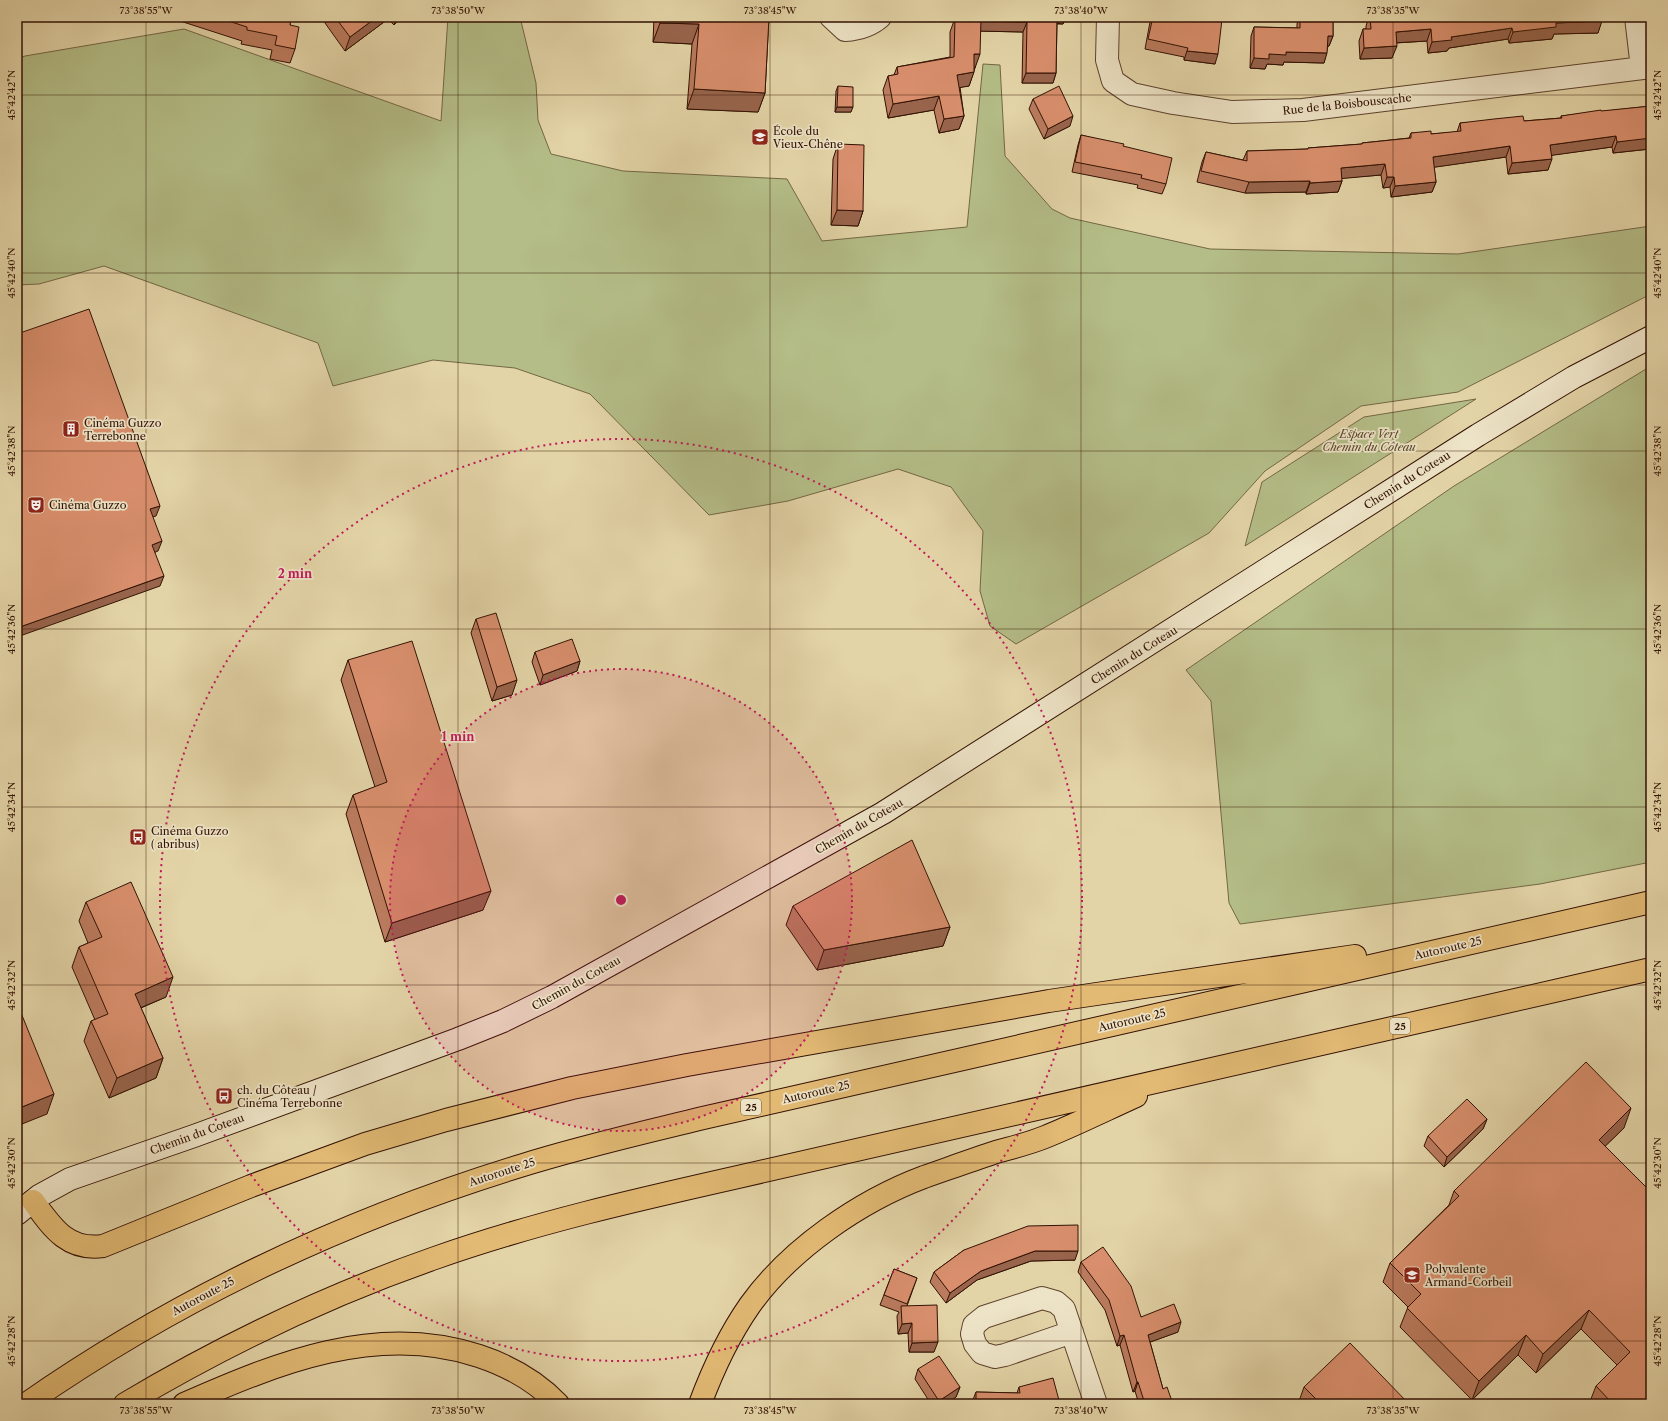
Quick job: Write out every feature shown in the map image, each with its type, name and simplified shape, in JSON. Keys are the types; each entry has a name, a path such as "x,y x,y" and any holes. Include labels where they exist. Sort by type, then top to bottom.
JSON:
{"highway":[{"name":"Autoroute 25","path":"26,1404 148,1325 252,1270 355,1224 521,1165 634,1135 792,1097 1651,902"},
{"path":"25,1208 71,1242 86,1246 103,1246 251,1186 365,1144 446,1120 572,1088 679,1067 1049,1001 1520,932"},
{"name":"25","path":"125,1404 227,1346 302,1310 406,1268 470,1246 563,1219 666,1193 1651,969"},
{"path":"700,1404 723,1350 751,1303 791,1259 835,1225 889,1193 922,1178 991,1154 1044,1138 1179,1077"},
{"path":"184,1404 248,1376 310,1356 360,1346 408,1343 451,1348 494,1361 514,1370 533,1382 558,1404"}],"street":[{"path":"831,17 845,30 857,29 874,23 880,17"},
{"name":"Rue de la Boisbouscache","path":"1108,17 1107,60 1112,81 1132,94 1173,103 1232,112 1303,110 1646,68"},
{"path":"1636,17 1646,68"},
{"name":"Chemin du Coteau","path":"25,1208 59,1184 70,1179 194,1136 458,1039 504,1021 552,997 883,813 1478,435 1574,377 1651,337"},
{"path":"1072,1332 1096,1404"}],"green space":[{"path":"448,17 520,17 536,83 538,120 551,154 623,171 787,179 822,241 967,227 983,64 1000,65 1005,156 1052,209 1070,218 1210,249 1458,254 1651,226 1651,294 1458,392 1361,406 1265,471 1209,533 1016,644 990,626 980,591 983,531 951,487 898,469 788,501 709,515 590,394 515,368 433,360 333,386 318,343 104,266 39,284 17,285 17,59 25,56 184,29 441,121"},
{"path":"1651,366 1651,862 1540,884 1240,924 1229,903 1211,701 1186,670 1454,486"},
{"name":"Espace Vert Chemin du Côteau","path":"1476,399 1245,546 1262,482 1364,417"}],"building":[{"path":"216,17 291,17 290,25 299,27 295,49 275,45 277,36 247,30 247,27"},
{"path":"335,17 377,17 350,37"},
{"path":"660,17 769,17 765,93 694,89 699,24 660,23"},
{"path":"978,17 1057,17 1056,73 1026,73 1027,22 981,21"},
{"path":"1153,17 1180,17 1191,19 1191,17 1203,17 1222,19 1218,54 1187,51 1188,48 1148,39"},
{"path":"1300,17 1333,17 1333,36 1328,36 1327,53 1286,52 1286,55 1269,54 1269,59 1254,58 1254,27 1300,28"},
{"path":"1370,17 1602,17 1602,21 1556,23 1556,27 1513,32 1512,28 1451,37 1452,40 1432,42 1431,29 1396,32 1397,46 1364,48 1363,29 1371,29"},
{"path":"955,18 981,19 980,54 974,54 974,72 957,75 964,116 944,119 939,96 893,104 888,76 898,74 897,67 954,57"},
{"path":"838,86 853,87 853,107 837,107"},
{"path":"1059,86 1073,116 1048,129 1033,99"},
{"path":"1651,106 1651,138 1617,142 1616,136 1550,145 1552,159 1512,163 1510,146 1433,157 1436,182 1395,186 1394,177 1387,177 1385,164 1341,168 1342,181 1310,183 1310,181 1249,182 1201,171 1206,152 1247,161 1247,151 1308,149 1362,144 1411,138 1411,133 1431,131 1431,134 1461,131 1460,123 1523,116 1524,121 1562,118 1561,116 1601,110"},
{"path":"1081,135 1124,144 1123,146 1172,158 1166,184 1141,178 1142,175 1075,162"},
{"path":"838,144 864,145 863,211 837,210"},
{"name":"Cinéma Guzzo Terrebonne","path":"89,309 160,506 150,509 162,541 152,545 164,576 17,628 17,334"},
{"path":"496,613 517,680 497,687 476,619"},
{"path":"572,639 580,661 543,675 535,652"},
{"path":"412,641 491,891 392,923 353,795 387,782 348,660"},
{"path":"912,840 950,927 824,950 793,906"},
{"path":"131,882 173,977 135,994 163,1058 117,1078 91,1021 108,1014 79,947 102,937 86,902"},
{"path":"17,1003 54,1094 17,1109"},
{"name":"Polyvalente Armand-Corbeil","path":"1586,1062 1631,1108 1599,1140 1651,1192 1651,1404 1610,1404 1612,1403 1596,1386 1630,1352 1589,1310 1543,1354 1526,1335 1479,1381 1407,1308 1421,1294 1390,1263 1459,1196 1454,1191"},
{"path":"1467,1099 1487,1119 1447,1157 1428,1136"},
{"path":"1078,1225 1078,1251 1035,1251 981,1271 950,1293 934,1272 964,1250 1028,1226"},
{"path":"1103,1247 1131,1286 1141,1317 1174,1304 1181,1322 1148,1335 1163,1389 1167,1387 1173,1404 1145,1404 1137,1382 1124,1335 1120,1336 1109,1300 1081,1262"},
{"path":"894,1269 917,1278 907,1304 884,1295"},
{"path":"937,1305 938,1342 912,1343 912,1323 902,1324 901,1306"},
{"path":"1350,1343 1409,1404 1321,1404 1304,1387"},
{"path":"939,1356 960,1387 939,1401 918,1369"},
{"path":"1053,1378 1060,1404 976,1404 976,1392 1020,1393 1019,1387"}],"place":[{"name":"École du Vieux-Chêne","path":"760,137"},
{"name":"Cinéma Guzzo Terrebonne","path":"71,429"},
{"name":"Cinéma Guzzo","path":"36,505"},
{"name":"Cinéma Guzzo ( abribus)","path":"138,837"},
{"name":"ch. du Côteau / Cinéma Terrebonne","path":"224,1096"},
{"name":"Polyvalente Armand-Corbeil","path":"1412,1275"}]}
